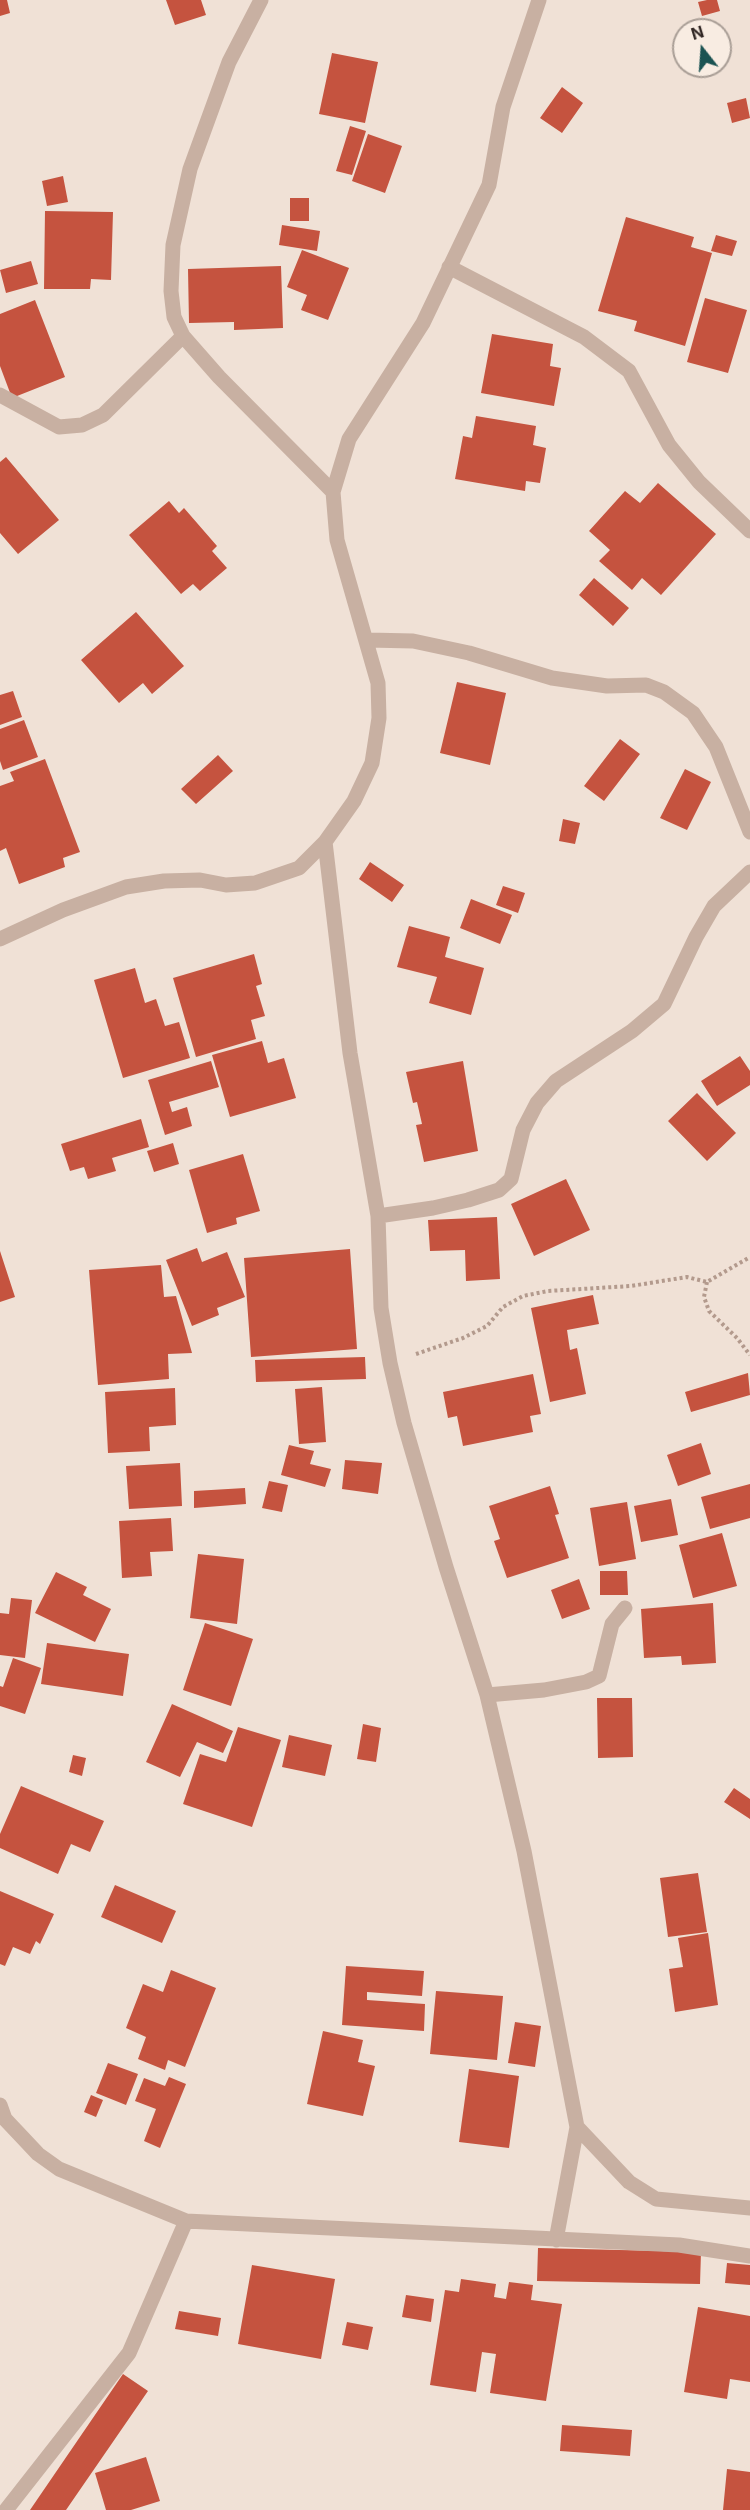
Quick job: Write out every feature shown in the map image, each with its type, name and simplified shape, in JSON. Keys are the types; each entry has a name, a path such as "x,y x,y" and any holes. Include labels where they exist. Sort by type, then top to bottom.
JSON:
{"street":[{"path":"261,0 229,62 190,169 173,245 171,291 174,317 183,336 219,377 333,492"},
{"path":"0,939 63,910 126,887 164,881 200,880 226,885 255,883 299,868 325,842 354,801 372,763 379,718 378,683 368,640 337,540 333,492 349,439 423,323 489,185 504,107 539,0"},
{"path":"449,267 584,337 629,371 669,445 699,482 750,531"},
{"path":"0,395 59,427 82,425 103,415 183,336"},
{"path":"368,640 413,641 469,653 552,678 607,686 646,685 664,692 693,713 716,747 750,832"},
{"path":"325,842 350,1053 378,1216 381,1308 390,1363 404,1423 446,1567 487,1695 524,1851 577,2127 556,2240"},
{"path":"378,1216 441,1206 499,1190 511,1179 523,1130 537,1103 556,1081 632,1031 664,1004 696,937 714,906 750,872"},
{"path":"487,1695 544,1690 586,1682 599,1676 612,1624 625,1608"},
{"path":"0,2105 5,2119 38,2154 59,2169 186,2221 679,2245 750,2256"},
{"path":"577,2127 629,2182 656,2199 750,2208"},
{"path":"6,2510 129,2353 186,2221"}],"path":[{"path":"390,1363 463,1338 487,1326 503,1307 523,1296 548,1291 631,1286 687,1277 707,1282 750,1257"},
{"path":"707,1282 704,1297 709,1311 737,1338 750,1355"}],"building":[{"path":"0,0 7,0 10,13 0,16"},
{"path":"166,0 201,0 206,15 175,25"},
{"path":"717,0 720,11 702,16 698,2"},
{"path":"332,53 378,62 365,123 319,114"},
{"path":"562,87 583,103 562,133 540,118"},
{"path":"746,98 750,118 732,123 727,103"},
{"path":"350,126 366,131 352,175 336,171"},
{"path":"368,134 402,146 385,193 352,181"},
{"path":"63,176 68,202 47,206 42,181"},
{"path":"290,198 309,198 309,221 290,221"},
{"path":"45,211 113,212 111,280 91,279 90,289 44,289"},
{"path":"626,217 694,237 691,247 712,253 685,346 634,331 637,321 598,311"},
{"path":"282,225 320,231 317,251 279,245"},
{"path":"716,235 737,241 732,256 711,251"},
{"path":"302,250 349,268 328,320 301,310 307,295 287,287"},
{"path":"31,261 38,284 6,293 0,270"},
{"path":"281,266 283,328 234,330 234,322 189,323 188,269"},
{"path":"705,298 747,310 728,373 687,362"},
{"path":"35,300 65,377 12,398 0,366 0,314"},
{"path":"492,334 553,344 550,366 561,368 554,406 481,393"},
{"path":"476,416 536,426 533,445 546,448 540,483 526,481 525,491 455,479 463,436 472,438"},
{"path":"6,457 59,520 18,554 0,533 0,462"},
{"path":"658,483 716,534 661,595 642,578 632,590 599,561 610,550 589,531 625,491 640,503"},
{"path":"169,501 179,513 184,508 217,546 212,551 227,568 200,591 193,584 181,594 129,535"},
{"path":"594,578 629,608 613,626 579,595"},
{"path":"136,612 184,666 152,694 143,683 119,703 81,660"},
{"path":"457,682 506,693 490,765 440,753"},
{"path":"13,691 22,717 0,725 0,695"},
{"path":"24,720 38,757 3,770 0,761 0,729"},
{"path":"620,739 640,754 604,801 584,786"},
{"path":"218,755 233,771 196,804 181,789"},
{"path":"45,759 80,852 63,858 65,867 19,884 6,848 0,851 0,786 14,781 10,772"},
{"path":"685,769 711,782 687,830 660,818"},
{"path":"563,819 580,823 575,844 559,841"},
{"path":"370,862 404,885 392,902 359,879"},
{"path":"503,886 525,893 518,913 496,905"},
{"path":"471,899 512,915 500,944 460,928"},
{"path":"409,926 450,937 445,957 484,968 471,1015 429,1003 437,977 397,967"},
{"path":"254,954 262,984 256,986 265,1016 251,1020 256,1039 196,1057 173,978"},
{"path":"135,968 145,1003 156,999 165,1026 179,1022 190,1058 123,1078 94,980"},
{"path":"262,1041 268,1063 284,1058 296,1098 230,1117 212,1055"},
{"path":"740,1056 750,1071 750,1085 717,1106 701,1081"},
{"path":"211,1061 219,1087 169,1102 172,1112 187,1107 192,1126 165,1135 148,1080"},
{"path":"463,1061 478,1151 424,1162 416,1125 422,1124 417,1102 413,1103 406,1072"},
{"path":"697,1093 736,1133 707,1161 668,1121"},
{"path":"141,1119 149,1147 112,1158 116,1171 88,1179 84,1167 70,1171 61,1144"},
{"path":"173,1143 179,1164 154,1172 147,1151"},
{"path":"243,1154 260,1211 236,1218 237,1224 207,1233 189,1170"},
{"path":"566,1179 590,1230 534,1256 511,1204"},
{"path":"497,1217 500,1279 466,1281 465,1250 430,1251 428,1220"},
{"path":"197,1248 202,1262 227,1252 245,1297 217,1308 219,1315 192,1326 166,1260"},
{"path":"350,1249 357,1349 251,1357 244,1258"},
{"path":"0,1251 15,1297 0,1302"},
{"path":"161,1265 164,1297 176,1296 192,1353 168,1354 169,1379 98,1385 89,1270"},
{"path":"593,1295 599,1324 567,1330 570,1350 577,1348 586,1394 550,1402 531,1308"},
{"path":"365,1357 366,1379 256,1382 255,1360"},
{"path":"748,1373 750,1395 691,1412 685,1392"},
{"path":"533,1374 541,1414 530,1416 533,1432 463,1446 457,1416 448,1418 443,1392"},
{"path":"322,1387 326,1442 299,1444 295,1389"},
{"path":"175,1388 176,1425 149,1427 150,1451 108,1453 105,1392"},
{"path":"701,1443 711,1474 678,1486 667,1455"},
{"path":"289,1445 314,1451 310,1464 331,1469 325,1487 281,1475"},
{"path":"345,1460 382,1463 378,1494 342,1489"},
{"path":"180,1463 182,1506 129,1509 126,1466"},
{"path":"269,1481 288,1485 282,1512 262,1508"},
{"path":"750,1484 750,1518 710,1529 701,1497"},
{"path":"550,1486 559,1514 555,1515 569,1558 507,1578 494,1541 500,1539 489,1506"},
{"path":"245,1488 246,1504 194,1508 194,1491"},
{"path":"671,1499 678,1535 641,1542 634,1506"},
{"path":"627,1502 636,1559 599,1566 590,1508"},
{"path":"171,1518 173,1551 150,1552 152,1576 122,1578 119,1521"},
{"path":"722,1533 737,1586 693,1598 679,1545"},
{"path":"198,1554 244,1559 237,1624 190,1618"},
{"path":"600,1571 627,1571 628,1595 600,1595"},
{"path":"56,1572 87,1587 83,1595 111,1609 95,1642 35,1613"},
{"path":"579,1579 590,1609 562,1619 551,1590"},
{"path":"11,1598 32,1600 25,1658 0,1655 0,1613 9,1614"},
{"path":"713,1603 716,1663 682,1665 681,1656 644,1658 641,1609"},
{"path":"205,1623 253,1639 231,1706 183,1690"},
{"path":"47,1643 129,1654 123,1696 41,1684"},
{"path":"13,1658 41,1668 25,1714 0,1706 0,1686 3,1687"},
{"path":"597,1698 632,1698 633,1757 598,1758"},
{"path":"172,1704 233,1731 223,1753 197,1742 180,1777 146,1762"},
{"path":"363,1724 381,1728 376,1762 357,1759"},
{"path":"238,1727 281,1740 252,1827 183,1804 200,1754 226,1762"},
{"path":"289,1735 332,1745 325,1776 282,1767"},
{"path":"73,1755 86,1758 82,1776 69,1772"},
{"path":"21,1786 104,1821 90,1852 71,1844 58,1874 0,1848 0,1834"},
{"path":"734,1788 750,1799 750,1819 724,1802"},
{"path":"698,1873 707,1932 668,1937 660,1878"},
{"path":"115,1885 176,1911 162,1943 101,1917"},
{"path":"0,1891 54,1914 40,1944 36,1941 30,1954 13,1947 5,1966 0,1964"},
{"path":"708,1933 718,2005 675,2012 669,1969 683,1967 678,1938"},
{"path":"346,1966 424,1971 422,1996 367,1992 367,2000 425,2004 424,2031 342,2025"},
{"path":"171,1970 216,1988 185,2067 168,2060 165,2070 138,2059 146,2037 126,2028 143,1984 163,1992"},
{"path":"436,1991 503,1996 497,2060 430,2054"},
{"path":"515,2022 541,2026 535,2067 508,2063"},
{"path":"323,2031 363,2040 358,2062 375,2066 363,2116 307,2104"},
{"path":"108,2063 138,2074 126,2105 96,2093"},
{"path":"469,2069 519,2076 509,2148 459,2142"},
{"path":"169,2077 186,2084 160,2148 144,2141 156,2109 135,2101 144,2078 165,2086"},
{"path":"91,2095 103,2100 96,2117 84,2112"},
{"path":"538,2248 701,2252 700,2284 537,2281"},
{"path":"727,2263 750,2265 750,2285 725,2283"},
{"path":"252,2265 335,2279 321,2359 238,2344"},
{"path":"461,2279 496,2284 494,2297 506,2299 509,2282 533,2285 531,2300 562,2304 546,2401 490,2393 496,2354 482,2352 476,2392 430,2385 445,2290 459,2292"},
{"path":"406,2295 434,2299 431,2322 402,2317"},
{"path":"698,2307 750,2316 750,2382 730,2379 727,2399 684,2392"},
{"path":"179,2311 221,2318 218,2336 175,2329"},
{"path":"347,2322 373,2327 368,2350 342,2345"},
{"path":"123,2374 148,2391 66,2510 30,2510"},
{"path":"562,2425 632,2430 630,2456 560,2451"},
{"path":"146,2457 160,2501 131,2510 106,2510 95,2473"},
{"path":"727,2469 750,2472 750,2510 723,2510"}]}
